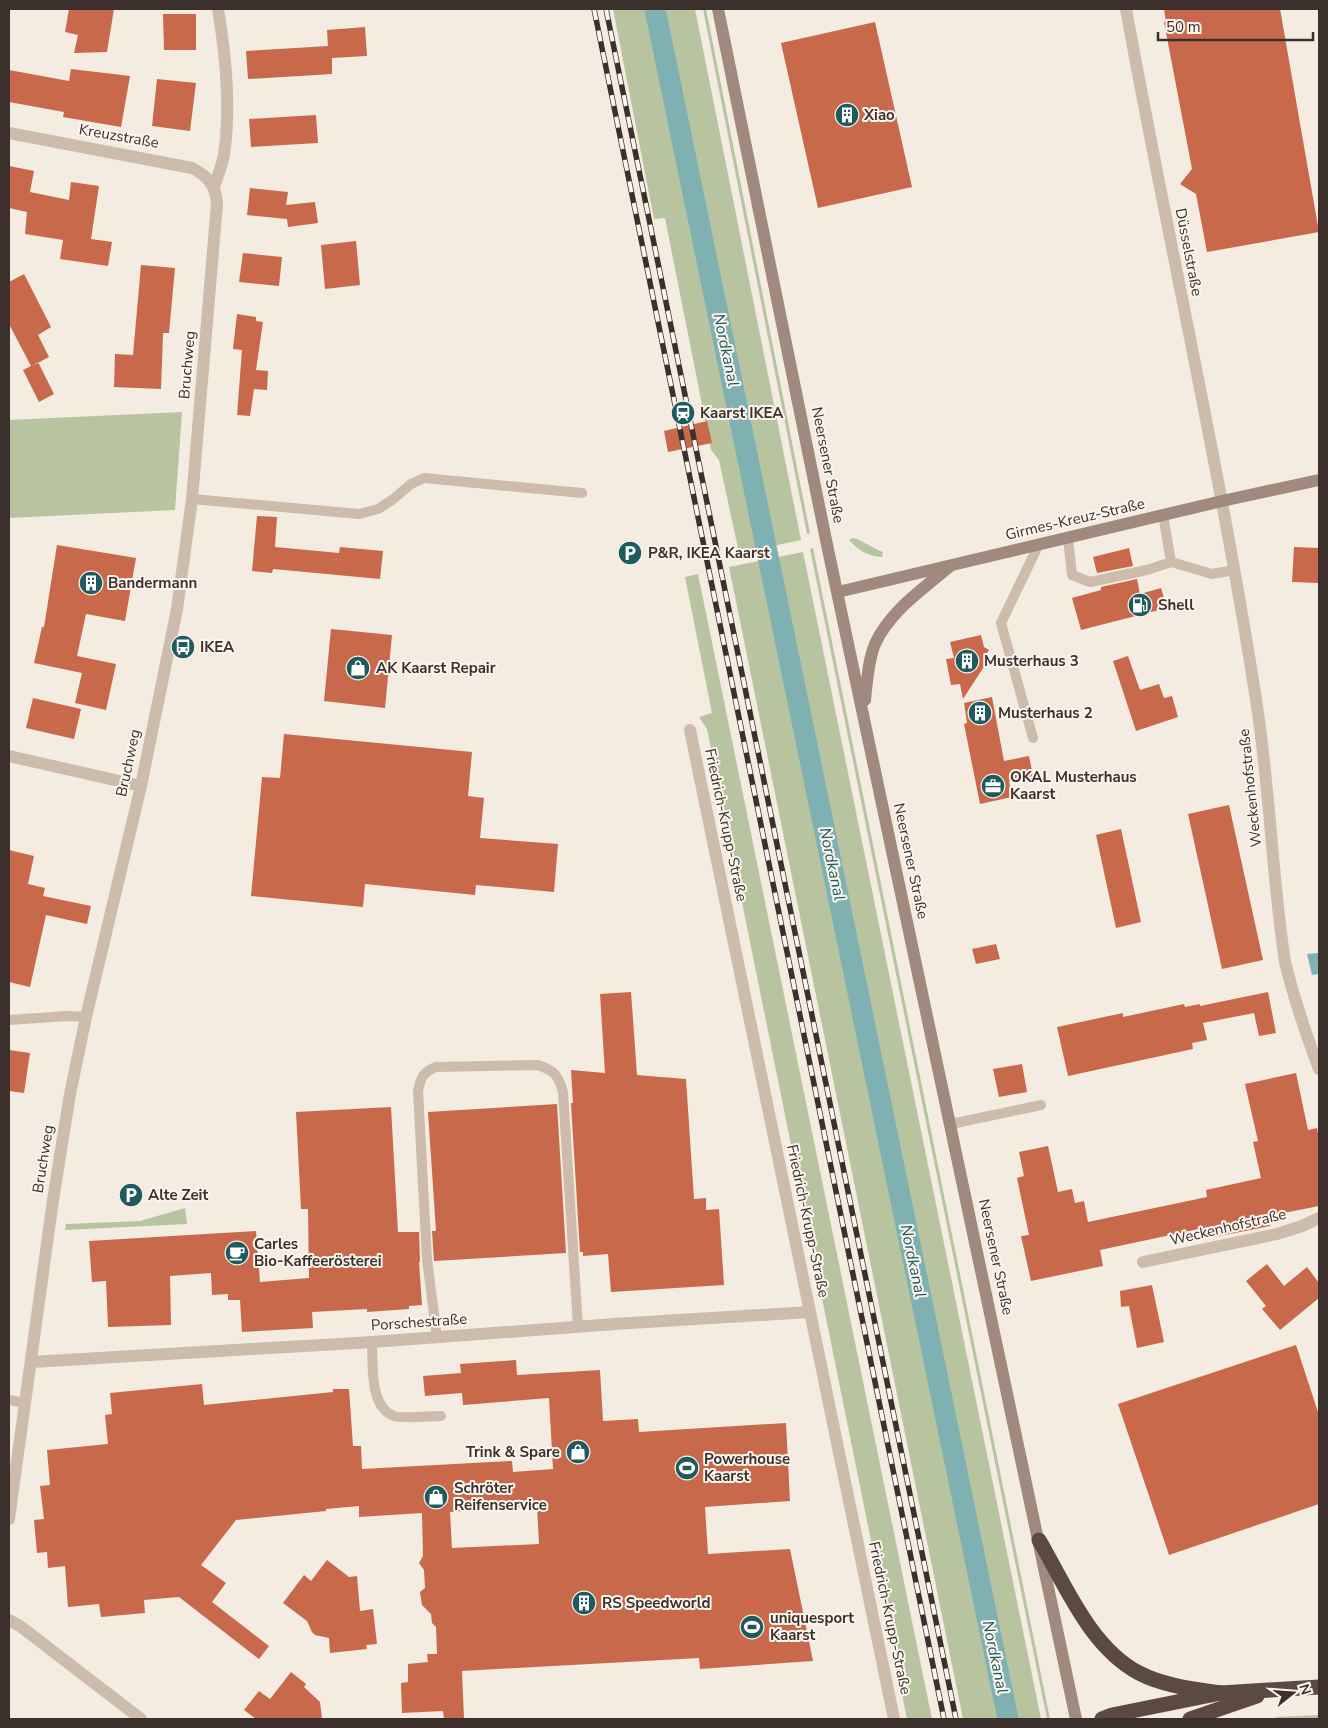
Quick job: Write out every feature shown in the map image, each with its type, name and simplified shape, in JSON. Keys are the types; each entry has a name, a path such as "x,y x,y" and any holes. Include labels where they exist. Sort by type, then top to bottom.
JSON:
{"highway":[{"path":"1039,1540 1084,1620 1101,1642 1120,1661 1140,1674 1161,1682 1188,1688 1223,1700"},
{"path":"1102,1719 1112,1715 1223,1700 1274,1690 1319,1687"},
{"path":"1190,1719 1223,1700"},
{"path":"1211,1719 1223,1700"}],"main road":[{"name":"Neersener Straße","path":"718,9 863,713 1076,1719"},
{"name":"Girmes-Kreuz-Straße","path":"838,592 1222,501 1319,480"},
{"path":"863,713 867,678 875,645 886,625 904,605 951,565"}],"street":[{"name":"Bruchweg","path":"9,1519 64,1133 86,1017 141,786 177,609 192,499 217,204 214,188 223,156 227,111 226,78 218,9"},
{"name":"Düsselstraße","path":"1126,9 1222,501"},
{"name":"Kreuzstraße","path":"9,133 181,164 202,173 208,178 214,188"},
{"name":"Weckenhofstraße","path":"1222,501 1257,709 1286,962 1290,984 1319,1069"},
{"name":"Friedrich-Krupp-Straße","path":"690,730 894,1719"},
{"path":"9,756 141,786"},
{"name":"Weckenhofstraße","path":"1143,1262 1277,1234 1319,1218"},
{"name":"Porschestraße","path":"31,1362 437,1338 810,1312"},
{"path":"9,1620 20,1626 141,1719"}],"lane":[{"path":"192,499 359,514 378,509 411,484 424,478 582,493"},
{"path":"1163,515 1171,562"},
{"path":"1068,538 1072,576 1090,582 1147,570 1171,562 1212,574 1235,570"},
{"path":"1033,738 1001,623 1039,544"},
{"path":"9,1020 59,1016 86,1017"},
{"path":"437,1338 427,1259 418,1090 420,1080 426,1071 436,1067 538,1065 550,1069 559,1078 563,1092 578,1327"},
{"path":"951,1124 1041,1105"},
{"path":"372,1342 373,1380 376,1396 382,1406 394,1416 441,1416"},
{"path":"9,1400 25,1402"}],"green space":[{"path":"613,9 695,9 801,540 739,553 719,460 711,450 665,218 654,219"},
{"path":"703,9 706,9 810,533 807,534"},
{"path":"182,412 175,510 9,518 9,420"},
{"path":"853,538 883,552 882,557 860,550 849,540"},
{"path":"813,548 1050,1719 1047,1719 810,549"},
{"path":"803,552 1041,1719 963,1719 729,567"},
{"path":"698,574 932,1719 907,1719 707,729 699,717 712,713 685,577"},
{"path":"185,1208 187,1224 65,1230 66,1224 140,1221"},
{"path":"1319,1715 1319,1719 1270,1719 1277,1717"}],"water":[{"path":"1319,953 1319,974 1312,975 1307,954"}],"building":[{"path":"69,9 114,9 107,52 74,53 78,35 65,32"},
{"path":"1164,9 1280,9 1319,232 1207,252 1196,194 1180,184 1192,169 1164,22 1166,22"},
{"path":"163,14 196,14 196,50 164,50"},
{"name":"Xiao","path":"875,22 912,187 818,208 781,43"},
{"path":"365,27 367,56 332,58 332,74 248,79 246,51 328,46 327,30"},
{"path":"71,69 130,76 121,127 63,117 64,112 9,102 9,70 69,81"},
{"path":"157,79 196,83 190,131 152,126"},
{"path":"316,115 318,143 251,147 249,119"},
{"path":"9,166 34,171 30,192 69,200 71,182 99,186 91,239 112,242 108,266 60,259 63,240 25,234 27,212 9,208"},
{"path":"250,188 288,192 286,205 315,202 318,223 288,227 287,219 247,215"},
{"path":"356,241 360,285 325,289 321,245"},
{"path":"243,253 282,257 279,286 239,282"},
{"path":"141,265 175,268 169,333 163,333 161,389 114,387 115,354 133,355"},
{"path":"24,274 51,327 38,335 49,357 38,363 54,394 39,402 23,370 31,366 9,324 9,282"},
{"path":"237,314 256,317 256,321 263,322 256,370 268,371 267,390 254,389 250,416 237,415 242,350 233,349"},
{"path":"707,421 712,443 668,452 664,431"},
{"path":"257,516 277,517 275,547 339,553 340,547 383,551 380,579 273,569 272,573 252,571"},
{"path":"57,545 136,558 125,621 86,614 77,656 116,664 106,710 75,703 82,673 34,663 42,627 44,627"},
{"path":"1294,547 1319,548 1319,583 1292,582"},
{"path":"1129,548 1133,566 1097,573 1093,557"},
{"path":"1137,579 1140,594 1161,588 1167,608 1081,630 1072,598 1101,590 1101,587"},
{"name":"AK Kaarst Repair","path":"331,629 392,635 385,708 324,701"},
{"name":"Musterhaus 3","path":"981,635 984,647 989,650 986,655 987,662 963,699 960,684 951,685 946,659 954,658 950,642"},
{"path":"1128,656 1140,690 1159,684 1164,698 1172,696 1178,717 1136,731 1113,661"},
{"path":"992,697 1004,761 1029,756 1033,776 1009,781 1012,797 980,804 964,724 967,723 964,703"},
{"path":"33,698 81,709 74,739 26,728"},
{"path":"284,734 472,752 468,796 484,798 480,838 558,844 554,892 476,885 475,895 365,884 363,907 251,896 262,777 280,778"},
{"path":"1229,805 1263,960 1222,969 1188,814"},
{"path":"1121,829 1141,922 1116,928 1096,835"},
{"path":"9,850 34,856 28,884 45,888 43,896 91,906 87,924 46,915 30,987 9,982"},
{"path":"996,944 1000,959 976,964 972,949"},
{"path":"631,992 637,1075 686,1079 694,1199 706,1198 706,1210 719,1209 724,1285 611,1292 608,1254 583,1256 583,1252 580,1252 571,1103 573,1103 571,1070 605,1073 600,994"},
{"path":"1268,992 1276,1033 1259,1036 1254,1013 1203,1023 1207,1040 1192,1043 1193,1049 1068,1076 1057,1027 1123,1013 1123,1017 1184,1004 1185,1007 1200,1004 1200,1006"},
{"path":"9,1050 30,1053 24,1093 9,1091"},
{"path":"1022,1064 1027,1092 999,1097 993,1069"},
{"path":"1296,1073 1308,1130 1317,1128 1319,1138 1319,1206 1269,1216 1270,1226 1215,1237 1213,1226 1100,1250 1103,1266 1031,1281 1021,1236 1029,1235 1017,1178 1024,1176 1019,1152 1048,1146 1058,1192 1072,1189 1075,1203 1084,1201 1088,1222 1207,1197 1206,1190 1261,1178 1253,1142 1258,1141 1245,1084"},
{"path":"557,1104 566,1253 434,1261 432,1231 436,1231 428,1112"},
{"path":"391,1107 398,1232 419,1232 422,1305 409,1306 409,1309 367,1312 367,1309 312,1312 313,1328 242,1332 240,1300 228,1300 228,1294 212,1295 211,1273 170,1276 171,1325 108,1327 106,1281 92,1282 89,1241 256,1231 260,1282 309,1278 308,1209 301,1209 296,1112"},
{"path":"1267,1264 1284,1286 1307,1267 1319,1283 1319,1298 1280,1330 1262,1309 1266,1306 1246,1281"},
{"path":"1152,1285 1164,1342 1137,1348 1129,1306 1121,1307 1120,1291"},
{"path":"1296,1345 1319,1415 1319,1504 1169,1555 1118,1404"},
{"path":"516,1360 517,1375 600,1370 603,1421 638,1419 639,1432 786,1423 790,1501 705,1507 708,1554 790,1549 813,1661 700,1669 699,1658 462,1671 464,1718 444,1719 443,1711 402,1713 401,1683 408,1682 408,1664 428,1662 427,1654 437,1654 436,1627 432,1623 431,1614 422,1605 420,1592 425,1588 424,1570 419,1563 423,1556 422,1513 359,1517 359,1506 236,1520 201,1565 226,1583 212,1602 269,1646 259,1659 179,1597 144,1600 145,1613 101,1617 99,1604 68,1607 65,1566 48,1568 47,1552 37,1553 34,1520 44,1519 40,1486 50,1485 47,1450 108,1444 105,1415 112,1414 110,1393 202,1384 204,1405 333,1392 333,1389 349,1389 353,1446 361,1446 362,1469 512,1461 513,1472 553,1469 549,1398 463,1405 462,1393 425,1396 423,1376 461,1373 460,1364","holes":["537,1506 539,1544 452,1548 450,1512"]},
{"path":"327,1560 349,1577 357,1576 360,1611 373,1609 377,1644 366,1645 367,1649 330,1653 329,1638 315,1635 307,1621 283,1603 304,1575 311,1581"},
{"path":"291,1672 306,1684 304,1687 320,1702 322,1719 256,1719 244,1710 259,1691 270,1699"}],"waterway":[{"name":"Nordkanal","path":"655,9 1008,1719"}],"railway":[{"path":"594,9 944,1719"},
{"path":"606,9 956,1719"}],"place":[{"name":"Xiao","path":"847,115"},
{"name":"Kaarst IKEA","path":"683,413"},
{"name":"P&R, IKEA Kaarst","path":"630,553"},
{"name":"Bandermann","path":"91,583"},
{"name":"Shell","path":"1140,605"},
{"name":"IKEA","path":"183,647"},
{"name":"Musterhaus 3","path":"967,661"},
{"name":"AK Kaarst Repair","path":"358,668"},
{"name":"Musterhaus 2","path":"980,713"},
{"name":"OKAL Musterhaus Kaarst","path":"993,786"},
{"name":"Alte Zeit","path":"131,1195"},
{"name":"Carles Bio-Kaffeerösterei","path":"237,1253"},
{"name":"Trink & Spare","path":"578,1452"},
{"name":"Powerhouse Kaarst","path":"687,1468"},
{"name":"Schröter Reifenservice","path":"436,1497"},
{"name":"RS Speedworld","path":"584,1603"},
{"name":"uniquesport Kaarst","path":"752,1627"}]}
